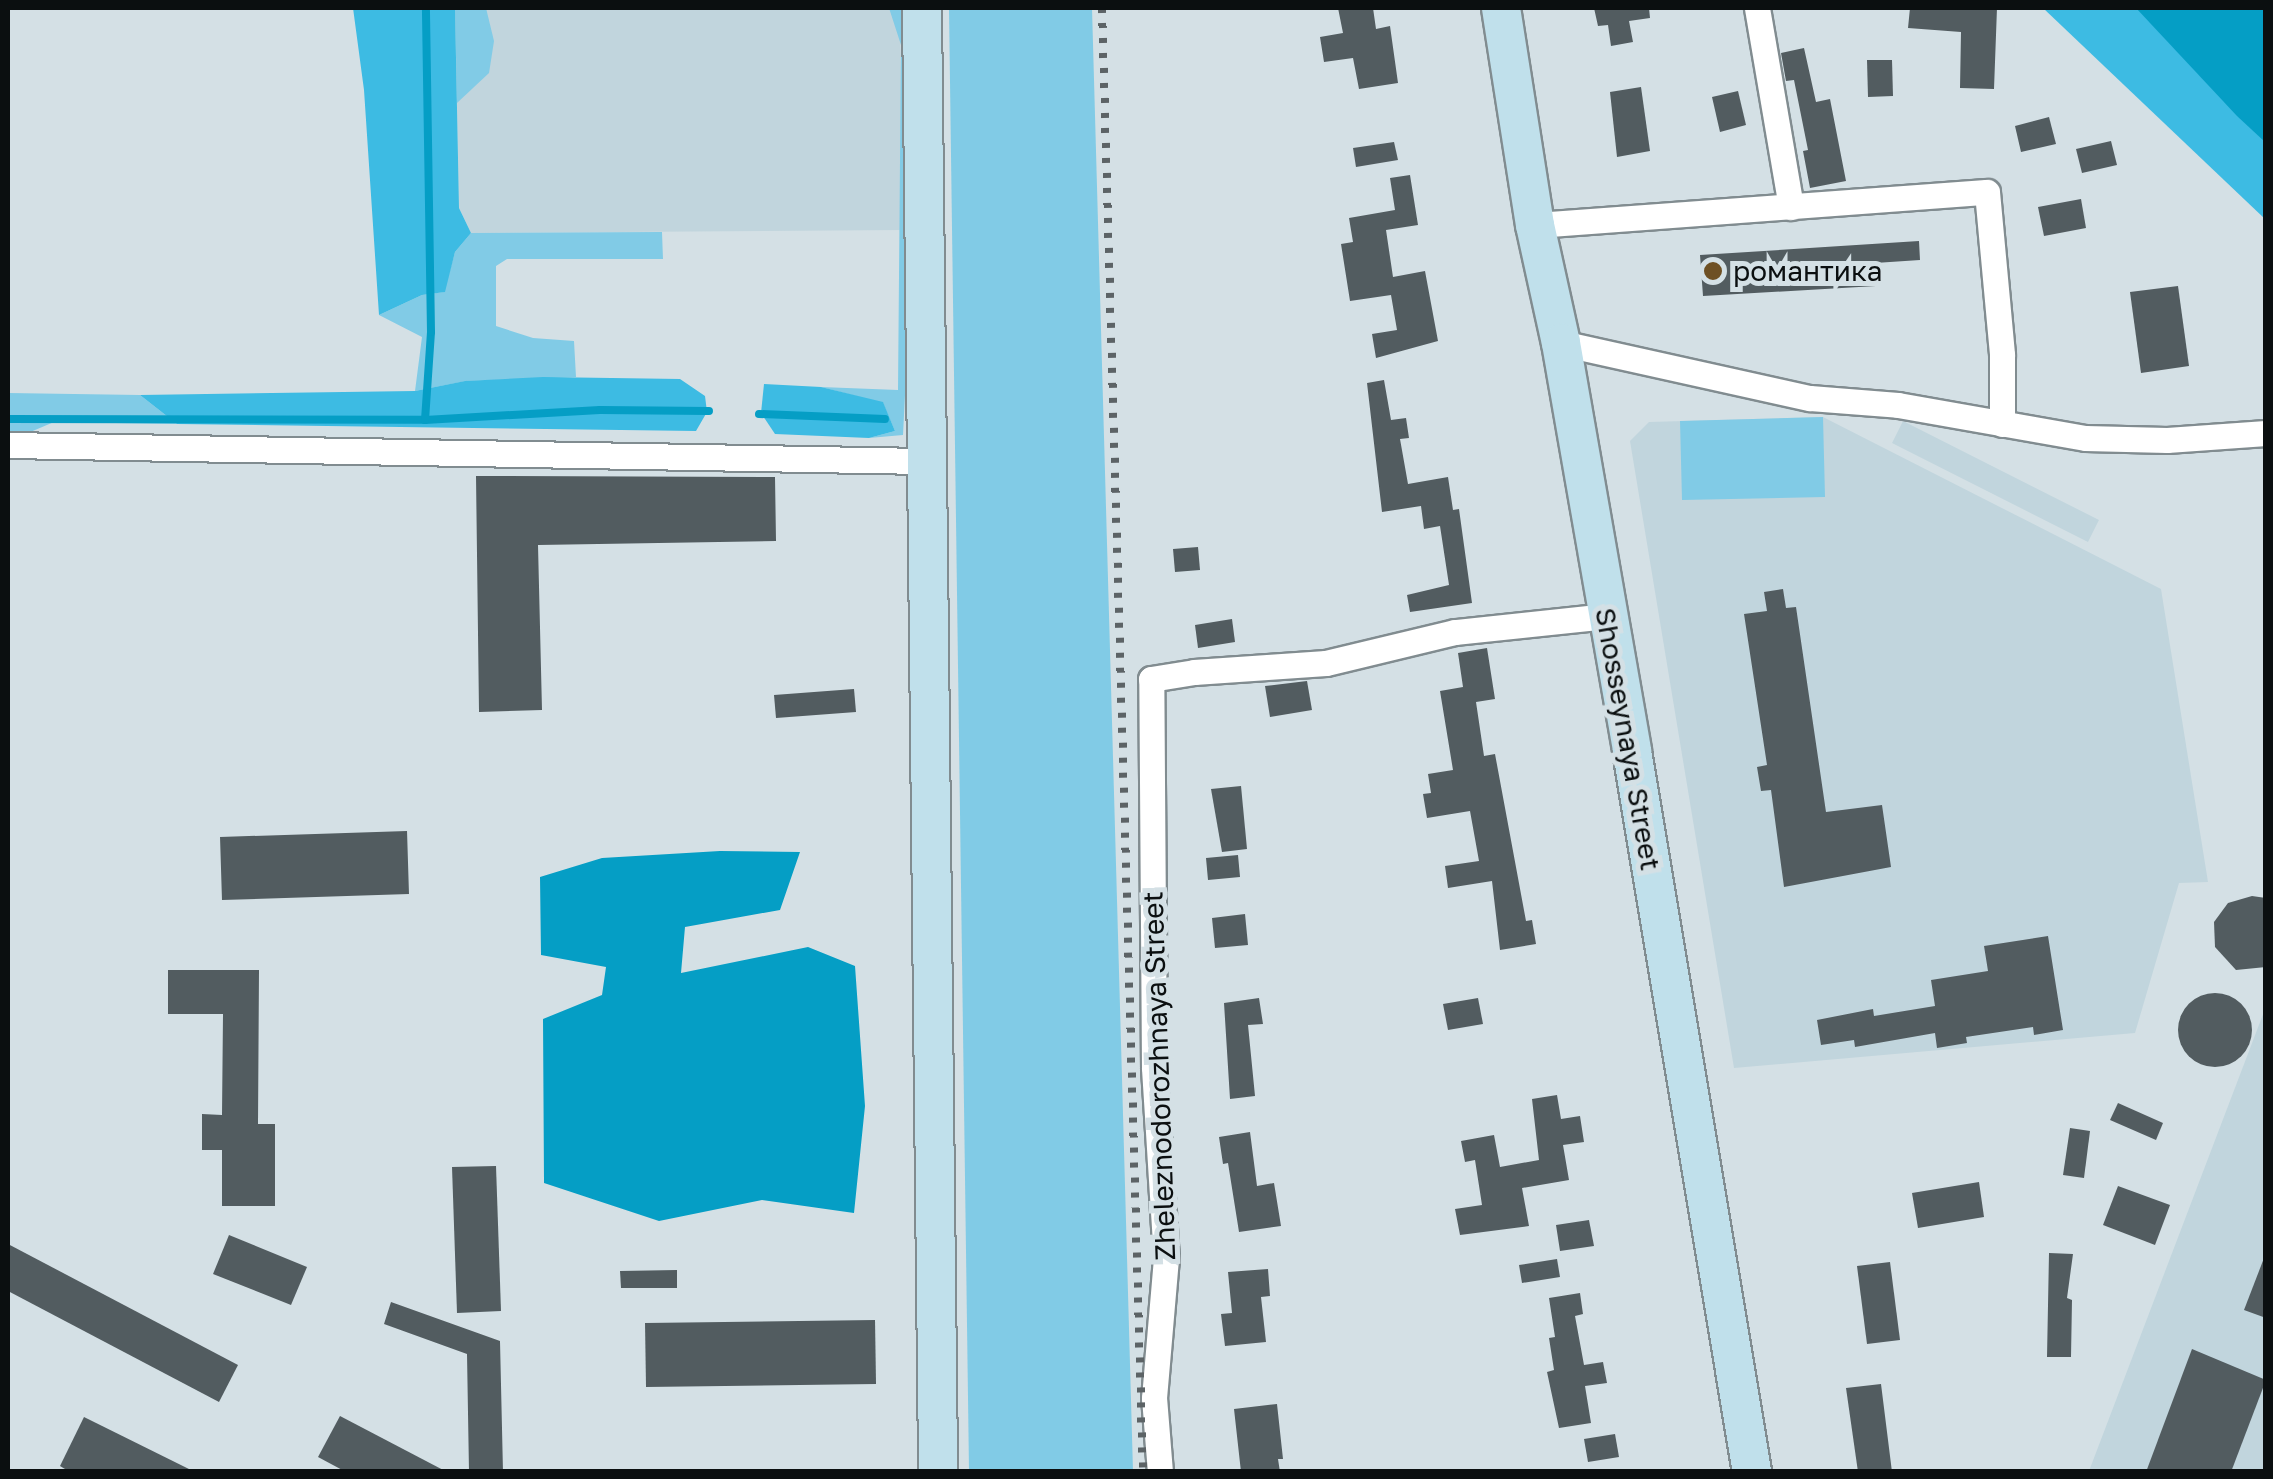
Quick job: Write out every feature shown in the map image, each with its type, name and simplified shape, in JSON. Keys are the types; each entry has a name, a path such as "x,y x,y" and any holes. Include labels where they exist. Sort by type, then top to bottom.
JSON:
{"street":[{"path":"922,8 938,1472"},
{"name":"Shosseynaya Street","path":"1501,8 1535,225 1561,343 1752,1472"},
{"path":"1757,8 1773,122 1792,207"},
{"path":"1535,225 1987,192 2000,338 2002,424"},
{"path":"1561,343 1759,389 1810,398 1898,404 2085,438 2167,440 2266,433"},
{"path":"8,445 928,461"},
{"name":"Zheleznodorozhnaya Street","path":"1160,1472 1154,1398 1166,1259 1154,1067 1151,679 1194,672 1326,664 1455,632 1606,616"}],"shaded area":[{"path":"353,8 455,8 459,208 471,233 455,252 445,292 422,295 379,315 364,90"},
{"path":"455,8 900,8 903,230 471,233 459,208"},
{"path":"455,8 486,8 494,41 489,73 457,103"},
{"path":"889,8 909,8 910,296 903,435 869,438 895,431 883,403 821,387 898,390 901,45"},
{"path":"949,8 1092,8 1133,1471 969,1471"},
{"path":"2043,8 2162,8 2265,117 2265,219"},
{"path":"2136,8 2265,8 2265,142 2237,116"},
{"path":"662,232 663,259 507,259 496,266 496,326 533,338 574,341 576,377 466,381 415,391 422,337 379,315 422,295 444,292 455,252 471,233"},
{"path":"543,377 680,379 705,396 707,412 696,431 177,424 140,395 415,391 465,381"},
{"path":"764,384 821,387 883,402 895,431 869,438 775,434 761,413"},
{"path":"8,393 140,395 177,424 54,422 28,433 8,432"},
{"path":"1823,417 2161,589 2208,882 2179,883 2135,1033 1734,1068 1630,441 1649,422"},
{"path":"1823,417 1825,497 1682,500 1680,421"},
{"path":"1903,421 2099,520 2088,542 1892,443"},
{"path":"720,851 800,852 780,910 685,927 681,973 808,947 855,966 865,1106 854,1213 762,1200 659,1221 544,1183 543,1019 602,995 606,967 541,955 540,877 602,858"},
{"path":"2265,1009 2265,1471 2089,1471"}],"building":[{"path":"1338,8 1373,8 1376,29 1390,26 1398,83 1359,89 1353,58 1324,62 1320,37 1343,33"},
{"path":"1594,8 1649,8 1650,18 1629,21 1633,42 1611,46 1608,25 1598,26"},
{"path":"1910,8 1997,8 1994,89 1960,88 1961,32 1908,28"},
{"path":"1804,48 1816,102 1830,99 1846,181 1810,188 1803,151 1808,150 1794,80 1786,81 1781,53"},
{"path":"1867,60 1892,60 1893,96 1868,97"},
{"path":"1641,87 1650,151 1617,157 1610,92"},
{"path":"1738,91 1746,125 1720,132 1712,97"},
{"path":"2049,117 2056,144 2021,152 2015,126"},
{"path":"2111,141 2117,165 2082,173 2076,149"},
{"path":"1394,142 1398,160 1356,167 1353,148"},
{"path":"1410,175 1418,225 1386,230 1393,277 1425,271 1438,341 1376,358 1372,334 1397,330 1391,295 1350,301 1341,244 1353,242 1349,218 1395,210 1390,178"},
{"path":"2081,199 2086,228 2044,236 2038,207"},
{"path":"1919,241 1920,260 1875,263 1876,286 1703,296 1700,255"},
{"path":"2178,286 2189,366 2141,373 2130,292"},
{"path":"1384,380 1391,420 1406,418 1409,438 1400,439 1408,484 1448,477 1453,510 1459,509 1472,603 1410,612 1407,595 1449,585 1440,526 1424,529 1421,506 1382,512 1367,383"},
{"path":"476,476 775,477 776,541 538,545 542,710 479,712"},
{"path":"1198,547 1200,570 1175,572 1173,549"},
{"path":"1783,589 1786,608 1796,607 1826,812 1882,805 1891,867 1784,887 1771,790 1761,791 1757,767 1767,765 1744,614 1767,611 1764,592"},
{"path":"1232,619 1235,642 1198,648 1195,625"},
{"path":"1487,648 1495,699 1476,702 1484,756 1495,754 1526,921 1532,920 1536,944 1500,950 1492,881 1448,888 1445,866 1479,861 1470,811 1427,818 1423,794 1431,793 1428,774 1453,770 1440,691 1463,687 1458,653"},
{"path":"1307,681 1312,710 1270,717 1265,686"},
{"path":"854,689 856,712 776,718 774,695"},
{"path":"1241,786 1247,849 1222,852 1211,789"},
{"path":"407,831 409,894 222,900 220,837"},
{"path":"1238,855 1240,877 1208,880 1206,858"},
{"path":"2252,896 2266,898 2266,967 2236,970 2215,947 2214,922 2228,903"},
{"path":"1245,914 1248,945 1215,948 1212,918"},
{"path":"2048,936 2063,1030 2034,1035 2033,1027 1966,1037 1967,1043 1937,1048 1935,1033 1855,1047 1854,1040 1821,1045 1817,1020 1873,1009 1874,1016 1935,1006 1931,980 1988,971 1984,946"},
{"path":"168,970 259,970 258,1124 275,1124 275,1206 222,1206 222,1150 202,1150 202,1114 222,1115 223,1014 168,1014"},
{"path":"2215,993 2229,995 2241,1004 2250,1016 2250,1044 2241,1056 2229,1065 2215,1067 2201,1065 2189,1056 2180,1044 2178,1030 2180,1016 2189,1004 2201,995"},
{"path":"1259,998 1263,1024 1248,1025 1255,1096 1230,1099 1224,1003"},
{"path":"1478,998 1483,1024 1448,1030 1443,1004"},
{"path":"1557,1095 1561,1119 1580,1116 1584,1142 1563,1145 1569,1180 1522,1188 1529,1226 1460,1235 1455,1209 1482,1205 1475,1160 1465,1162 1461,1141 1494,1135 1500,1167 1539,1160 1532,1099"},
{"path":"2118,1103 2163,1123 2156,1140 2110,1120"},
{"path":"2070,1128 2090,1131 2084,1178 2063,1175"},
{"path":"1250,1132 1257,1186 1274,1183 1281,1226 1239,1232 1228,1163 1223,1164 1219,1137"},
{"path":"496,1166 501,1311 457,1313 452,1167"},
{"path":"1979,1182 1984,1217 1918,1228 1912,1193"},
{"path":"2118,1186 2170,1205 2155,1245 2103,1225"},
{"path":"1589,1220 1594,1246 1560,1251 1556,1225"},
{"path":"229,1235 307,1267 291,1305 213,1274"},
{"path":"8,1244 238,1365 219,1402 8,1291"},
{"path":"2049,1253 2073,1254 2067,1298 2072,1300 2071,1357 2047,1357"},
{"path":"1557,1259 1560,1277 1522,1283 1519,1265"},
{"path":"2266,1259 2266,1318 2244,1310"},
{"path":"1890,1262 1900,1340 1867,1344 1857,1266"},
{"path":"1268,1269 1270,1296 1261,1297 1266,1342 1225,1346 1221,1314 1232,1313 1228,1272"},
{"path":"677,1270 677,1288 621,1288 620,1271"},
{"path":"1580,1293 1583,1314 1575,1316 1584,1365 1603,1362 1607,1383 1585,1386 1591,1423 1559,1428 1547,1372 1554,1370 1549,1338 1555,1337 1549,1298"},
{"path":"391,1302 500,1341 503,1472 469,1472 467,1354 384,1324"},
{"path":"875,1320 876,1384 646,1387 645,1323"},
{"path":"2192,1349 2266,1380 2231,1472 2146,1472"},
{"path":"1881,1384 1892,1472 1858,1472 1846,1388"},
{"path":"1277,1404 1283,1459 1278,1459 1280,1472 1241,1472 1234,1409"},
{"path":"340,1416 447,1472 346,1472 318,1457"},
{"path":"84,1417 195,1472 70,1472 60,1466"},
{"path":"1615,1434 1619,1457 1588,1462 1584,1439"}],"waterway":[{"path":"425,420 431,332 426,8"},
{"path":"8,419 425,420 600,410 709,411"},
{"path":"759,414 885,419"}],"railway":[{"path":"1102,8 1143,1472"}],"place":[{"name":"романтика","path":"1713,271"}]}
